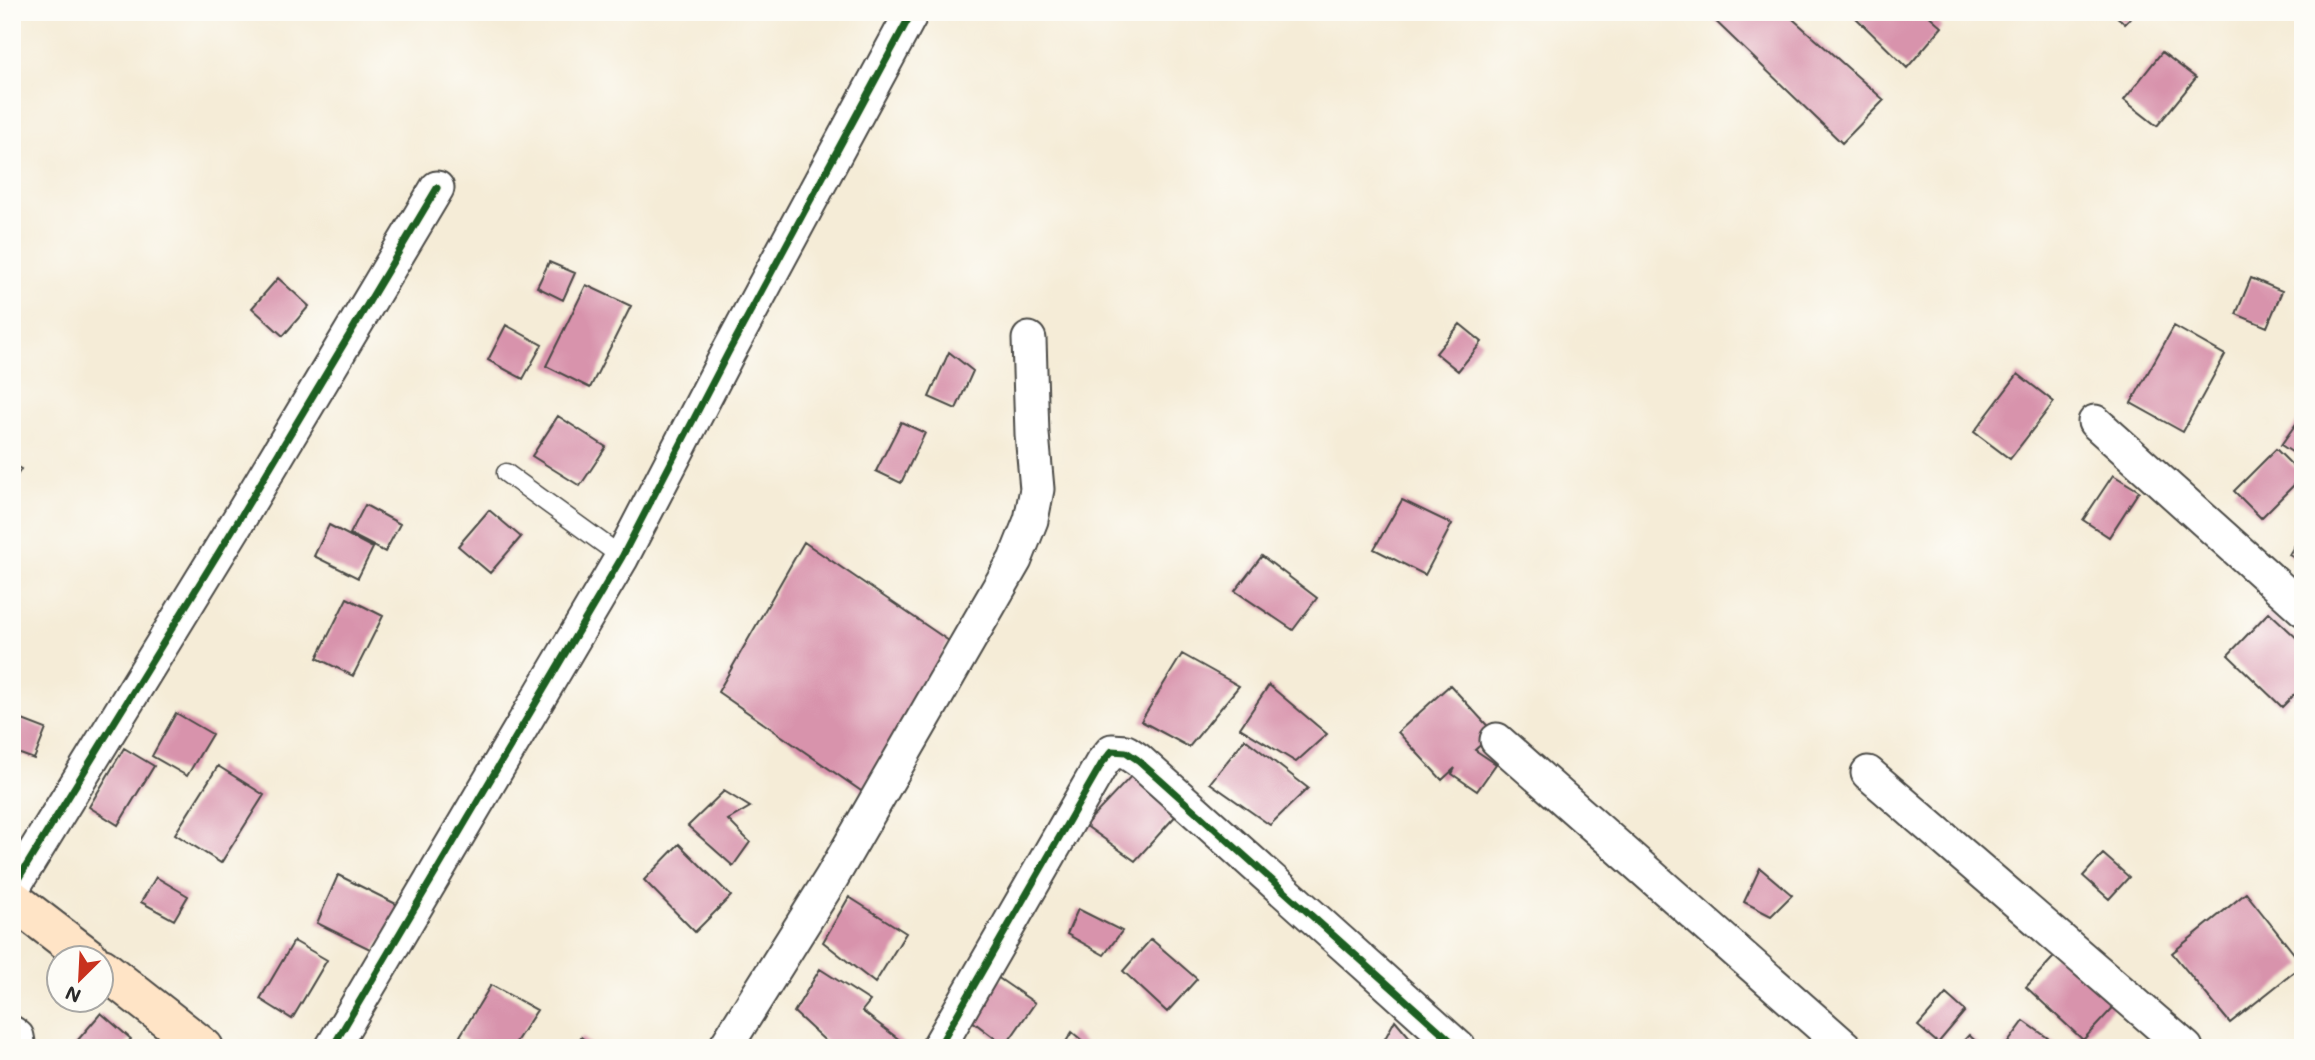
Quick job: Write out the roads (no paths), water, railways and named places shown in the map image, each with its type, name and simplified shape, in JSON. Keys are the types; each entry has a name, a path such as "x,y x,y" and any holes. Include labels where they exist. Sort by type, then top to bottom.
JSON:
{"main road":[{"path":"12,898 71,944"},
{"path":"116,979 204,1048"}],"street":[{"path":"332,1048 622,557 728,353 912,12"},
{"path":"12,889 238,521 437,188"},
{"path":"725,1048 832,877 1015,560 1031,520 1037,489 1032,434 1030,339"},
{"path":"2095,422 2303,609"},
{"path":"1497,740 1846,1048"},
{"path":"938,1048 1102,763 1112,751 1126,752 1138,760 1459,1048"},
{"path":"1868,773 2186,1048"},
{"path":"12,1032 17,1037 19,1048"}],"lane":[{"path":"506,473 622,557"}]}
